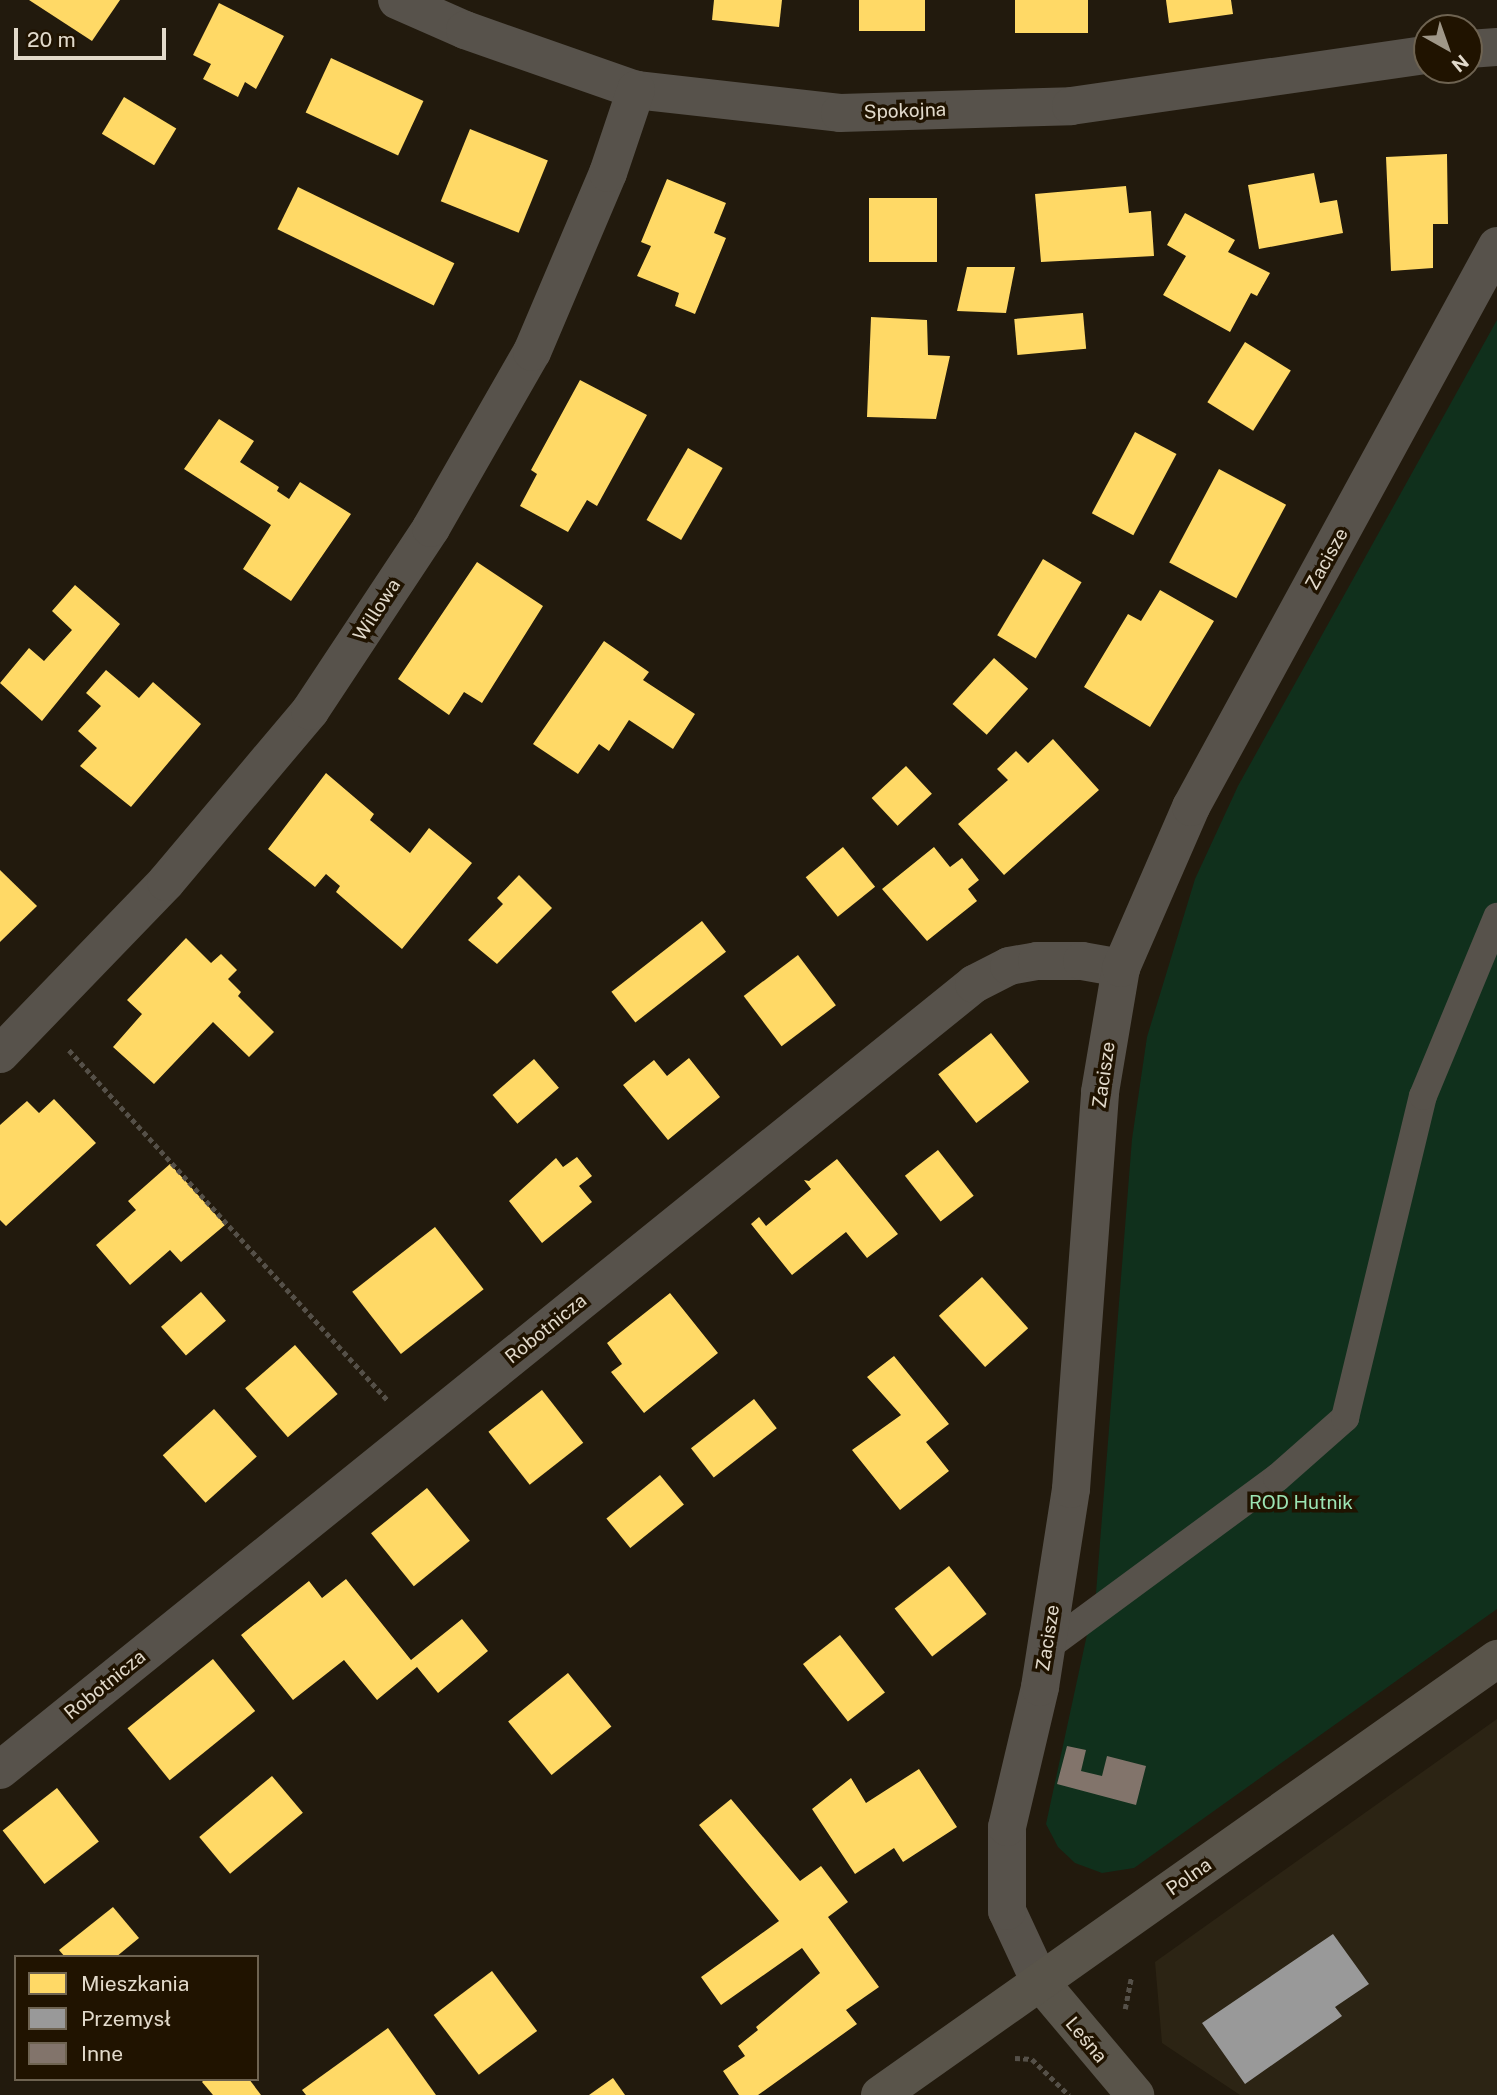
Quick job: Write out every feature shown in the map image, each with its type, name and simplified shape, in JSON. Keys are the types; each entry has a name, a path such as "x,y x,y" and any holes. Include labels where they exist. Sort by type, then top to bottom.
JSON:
{"street":[{"name":"Spokojna","path":"397,0 465,30 636,90 840,113 1071,106 1413,57"},
{"name":"Willowa","path":"0,1054 166,882 310,711 431,528 532,352 608,173 636,90"},
{"name":"Zacisze","path":"1040,1982 1007,1911 1007,1827 1046,1648 1071,1489 1100,1092 1121,968 1191,807 1497,246"},
{"name":"Robotnicza","path":"0,1770 974,984 1009,967 1037,961 1082,961 1121,968"},
{"name":"Polna","path":"880,2095 1497,1659"},
{"name":"Leśna","path":"1040,1982 1135,2095"}],"lane":[{"path":"1046,1648 1277,1478 1345,1418 1423,1096 1497,917"}],"path":[{"path":"38,1015 418,1433"},
{"path":"1056,2080 1069,2095"}],"shaded area":[{"path":"1497,1719 1497,2095 1240,2095 1162,2043 1155,1962"}],"green space":[{"name":"ROD Hutnik","path":"1497,320 1497,1609 1134,1868 1102,1873 1075,1863 1058,1847 1046,1824 1096,1593 1132,1139 1147,1037 1195,879 1238,786"}],"building: Mieszkania":[{"path":"29,0 120,0 92,41"},
{"path":"714,0 782,0 779,27 712,20"},
{"path":"859,0 925,0 925,31 859,31"},
{"path":"1015,0 1088,0 1088,33 1015,33"},
{"path":"1166,0 1231,0 1233,14 1169,23"},
{"path":"219,3 284,36 256,89 245,82 238,97 203,79 211,64 193,55"},
{"path":"331,58 423,101 398,155 306,112"},
{"path":"124,97 176,128 154,165 102,134"},
{"path":"470,129 548,160 519,233 441,201"},
{"path":"1447,154 1448,224 1433,224 1433,268 1391,271 1386,157"},
{"path":"1314,173 1320,203 1337,200 1343,233 1259,249 1248,185"},
{"path":"667,179 726,203 714,233 726,238 695,314 675,306 679,293 637,276 651,246 641,242"},
{"path":"1126,186 1129,213 1151,211 1154,256 1041,262 1035,194"},
{"path":"298,187 454,263 434,306 277,229"},
{"path":"869,198 937,198 937,262 869,262"},
{"path":"1185,213 1235,240 1228,252 1270,273 1257,296 1251,293 1230,332 1163,295 1186,256 1167,245"},
{"path":"967,267 1015,267 1006,313 957,311"},
{"path":"1083,313 1086,349 1017,355 1014,319"},
{"path":"871,317 927,320 928,355 950,356 936,419 867,417"},
{"path":"1245,342 1291,371 1253,431 1207,402"},
{"path":"580,380 647,415 597,506 587,500 568,532 520,506 537,474 531,470"},
{"path":"219,419 254,441 240,462 279,487 277,491 289,499 300,482 351,514 291,601 243,569 271,525 184,469"},
{"path":"1135,432 1176,454 1133,535 1092,513"},
{"path":"688,448 723,468 681,540 646,520"},
{"path":"1219,469 1286,505 1236,598 1169,563"},
{"path":"1043,559 1082,582 1036,658 997,635"},
{"path":"477,562 543,606 482,703 464,692 449,715 398,679"},
{"path":"75,585 120,624 42,721 0,683 29,648 44,661 72,630 52,611"},
{"path":"1160,590 1214,621 1150,727 1084,687 1128,614 1141,621"},
{"path":"604,641 649,672 643,680 695,714 673,749 629,720 609,751 599,744 578,774 533,744"},
{"path":"994,658 1028,689 987,735 953,704"},
{"path":"106,670 139,698 153,682 201,724 131,807 80,766 97,748 78,731 101,706 86,693"},
{"path":"1053,739 1099,790 1004,875 958,824 1008,780 997,769 1016,751 1028,763"},
{"path":"906,766 932,794 898,826 872,798"},
{"path":"326,773 374,814 370,820 410,853 429,828 472,863 402,949 336,892 340,886 326,874 315,887 268,849"},
{"path":"843,847 875,887 838,917 806,877"},
{"path":"934,847 950,867 962,858 979,880 968,889 977,901 927,941 882,889"},
{"path":"0,870 37,906 0,942"},
{"path":"519,875 552,908 497,964 468,940 503,904 497,898"},
{"path":"702,921 726,952 635,1023 611,992"},
{"path":"186,938 211,963 221,954 237,970 228,979 241,992 238,996 274,1032 249,1057 213,1022 154,1084 113,1047 142,1014 127,1000"},
{"path":"798,955 836,1005 782,1046 744,996"},
{"path":"991,1033 1029,1082 976,1123 938,1074"},
{"path":"689,1058 720,1097 668,1140 623,1085 654,1060 667,1076"},
{"path":"534,1059 559,1088 517,1124 492,1095"},
{"path":"54,1099 96,1143 6,1226 0,1220 0,1125 27,1101 39,1113"},
{"path":"938,1150 974,1196 941,1222 905,1176"},
{"path":"577,1157 592,1176 579,1186 592,1202 542,1243 509,1201 556,1158 563,1167"},
{"path":"837,1159 898,1234 867,1258 846,1232 792,1275 751,1224 759,1217 766,1226 811,1189 804,1180 809,1181"},
{"path":"170,1164 225,1225 181,1262 170,1250 130,1285 96,1245 136,1210 128,1201"},
{"path":"435,1227 484,1289 401,1354 352,1292"},
{"path":"982,1277 1028,1328 985,1367 939,1316"},
{"path":"201,1292 226,1321 186,1355 161,1327"},
{"path":"670,1293 718,1353 644,1413 611,1372 622,1364 607,1343"},
{"path":"295,1345 338,1394 288,1437 245,1388"},
{"path":"894,1356 949,1424 926,1442 949,1471 900,1510 852,1450 901,1415 867,1377"},
{"path":"542,1390 583,1443 530,1485 488,1432"},
{"path":"754,1399 777,1428 714,1477 691,1448"},
{"path":"214,1409 257,1457 206,1503 163,1455"},
{"path":"660,1475 684,1505 630,1548 606,1518"},
{"path":"427,1488 470,1541 414,1586 371,1533"},
{"path":"949,1566 987,1614 932,1657 895,1608"},
{"path":"346,1579 411,1660 462,1619 488,1651 438,1693 417,1667 377,1700 344,1660 293,1700 241,1635 309,1581 322,1598"},
{"path":"840,1635 885,1693 848,1721 803,1664"},
{"path":"213,1659 255,1711 170,1780 128,1728"},
{"path":"568,1673 611,1727 552,1775 508,1721"},
{"path":"919,1769 957,1827 903,1862 894,1848 855,1874 812,1809 851,1778 866,1803"},
{"path":"272,1776 303,1813 230,1874 199,1837"},
{"path":"57,1788 99,1842 44,1884 3,1830"},
{"path":"731,1799 800,1881 821,1866 848,1902 828,1917 879,1987 846,2010 857,2024 758,2095 739,2095 723,2071 745,2056 738,2046 758,2030 756,2027 820,1973 802,1948 721,2005 701,1977 779,1921 699,1825"},
{"path":"113,1907 139,1938 118,1955 63,1955 59,1950"},
{"path":"492,1971 537,2031 479,2075 434,2015"},
{"path":"388,2028 436,2095 306,2095 302,2090"},
{"path":"613,2078 625,2095 589,2095"},
{"path":"250,2081 261,2095 213,2095 202,2082"}],"building: Przemysł":[{"path":"1333,1934 1369,1984 1335,2007 1342,2016 1245,2084 1202,2023"}],"building: Inne":[{"path":"1067,1746 1086,1750 1081,1771 1102,1776 1107,1756 1146,1766 1136,1805 1057,1784"}]}
